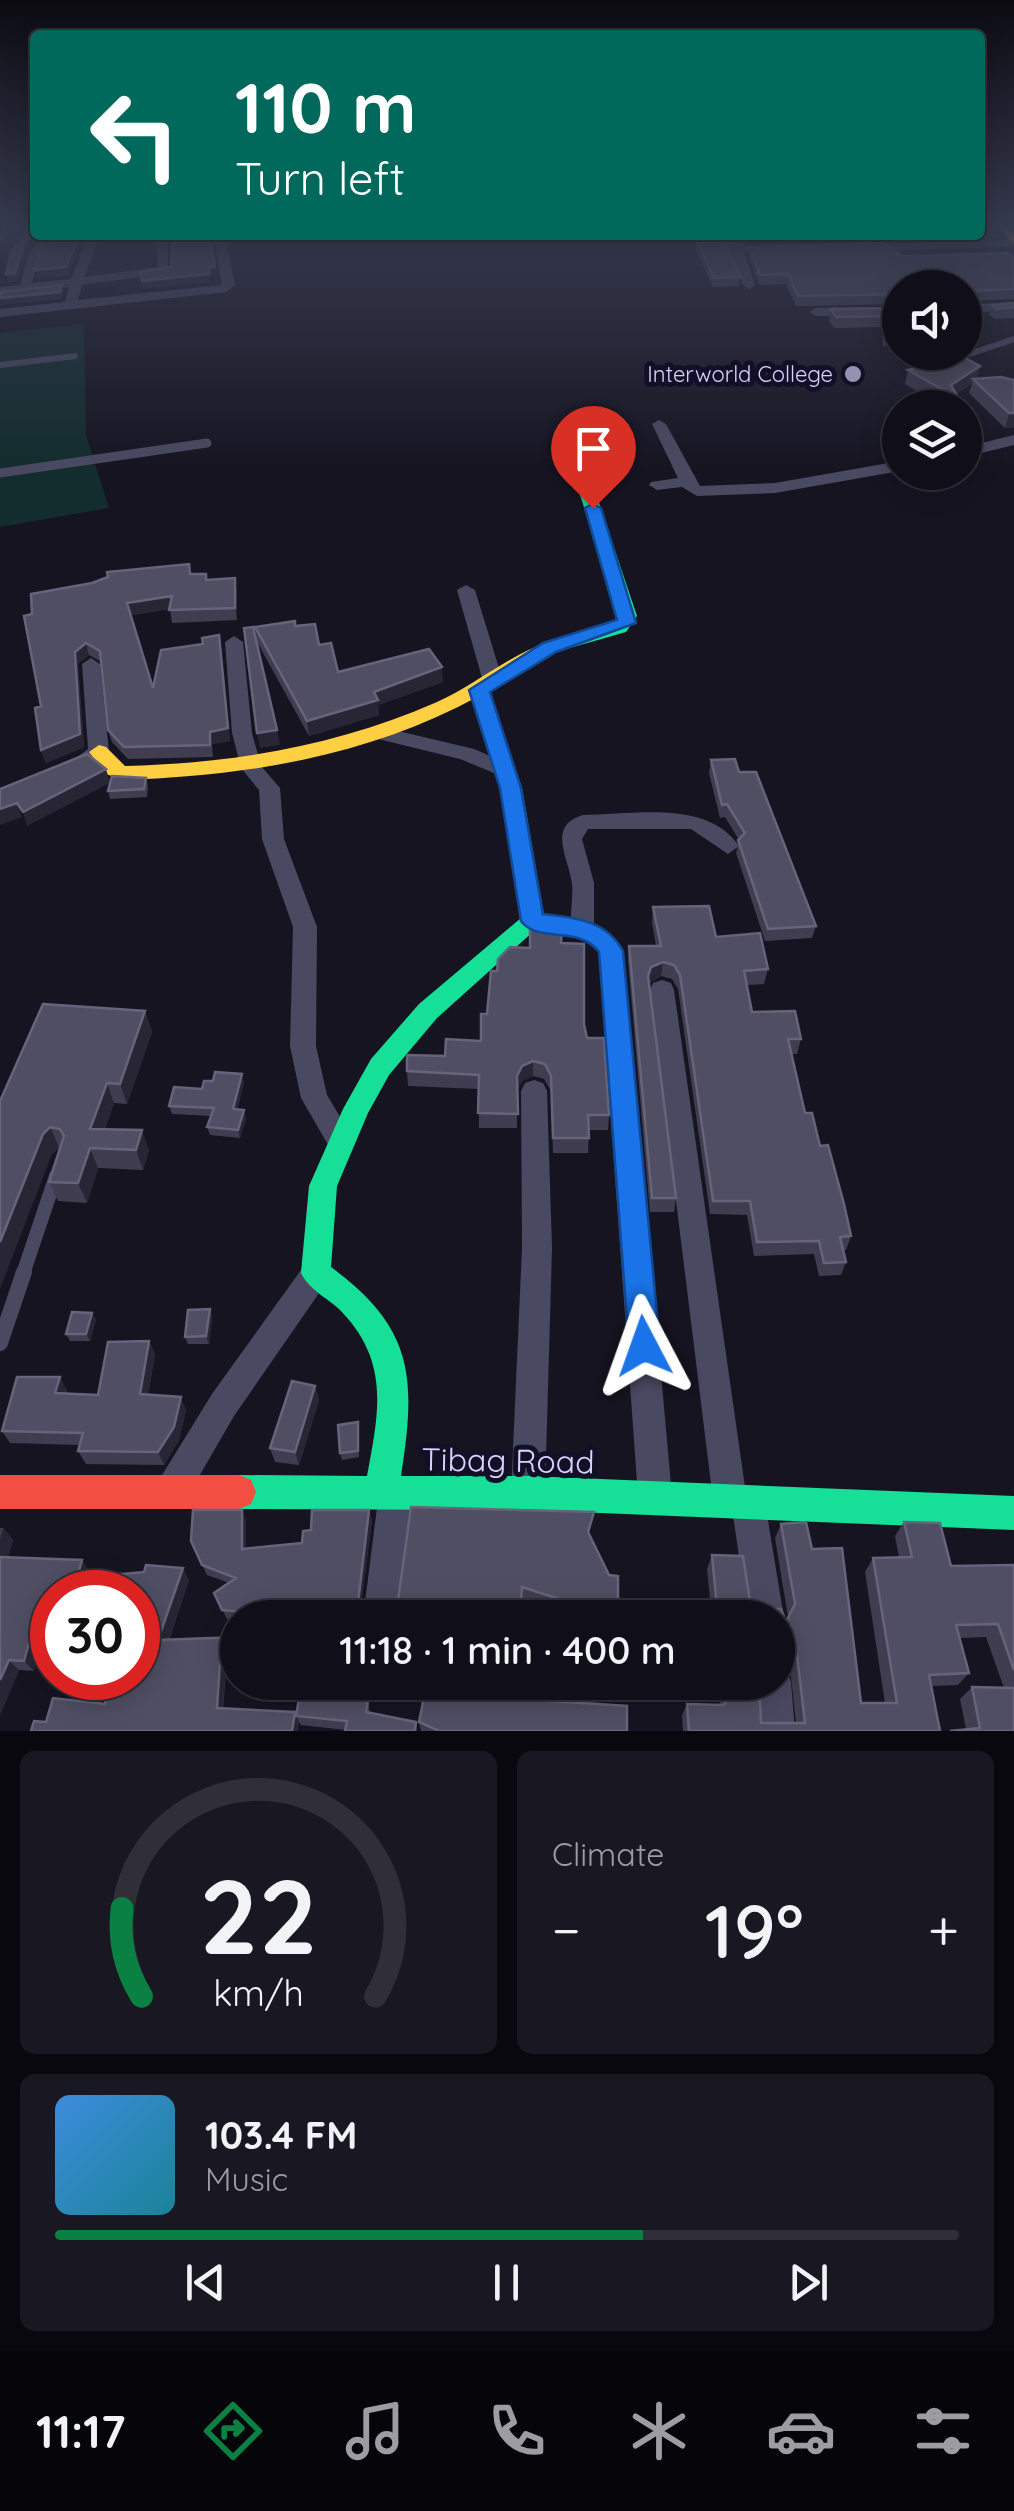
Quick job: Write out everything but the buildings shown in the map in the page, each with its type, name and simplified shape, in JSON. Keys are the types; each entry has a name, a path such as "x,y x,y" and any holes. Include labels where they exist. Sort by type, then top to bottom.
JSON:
{"street":[{"path":"0,314 41,309"},
{"path":"816,312 882,311"},
{"path":"659,424 687,482 698,491 756,490 882,469"},
{"path":"982,448 1014,440"},
{"path":"91,664 98,752 113,769 124,773 251,768 296,760 377,732 486,684 550,648 627,623 581,473"},
{"path":"657,485 687,482"},
{"path":"466,590 506,771 532,921"},
{"path":"234,642 237,706 251,768 270,788 272,839 305,928 303,1046 314,1098 341,1142"},
{"path":"377,732 468,754 506,771"},
{"path":"60,772 98,752"},
{"path":"582,928 584,883 571,839 574,829 583,822 692,822 705,826 728,846"},
{"path":"171,1492 223,1404 316,1272 324,1186 341,1142 380,1067 428,1011 532,921 582,928 603,939 611,951 656,1496"},
{"path":"662,990 739,1501 762,1600"},
{"path":"528,1493 537,1248 534,1091"},
{"path":"316,1272 361,1305 386,1340 395,1380 380,1600"},
{"name":"Tibag Road","path":"0,1492 528,1493 1014,1513"},
{"path":"774,1700 776,1731"}],"lane":[{"path":"982,350 1014,339"},
{"path":"0,365 75,356"},
{"path":"0,473 207,443"},
{"path":"0,1342 62,1157"}],"green space":[{"path":"84,324 86,435 109,508 0,527 0,333"}],"traffic: fast":[{"path":"552,647 620,628 628,616 581,473"},
{"path":"381,1494 392,1425 391,1369 384,1344 369,1320 316,1273 323,1186 356,1109 380,1067 428,1011 533,921 511,788 479,690"},
{"path":"239,1492 528,1493 1014,1513"}],"traffic: slow":[{"path":"99,752 113,769 123,773 210,769 330,748 410,721 552,647"}],"traffic: jam":[{"path":"0,1492 239,1492"}],"place":[{"name":"Interworld College","path":"853,374"}],"route":[{"path":"593,508 627,623 550,648 492,678 479,690 510,788 532,921 582,928 603,939 611,951 644,1346"}]}
